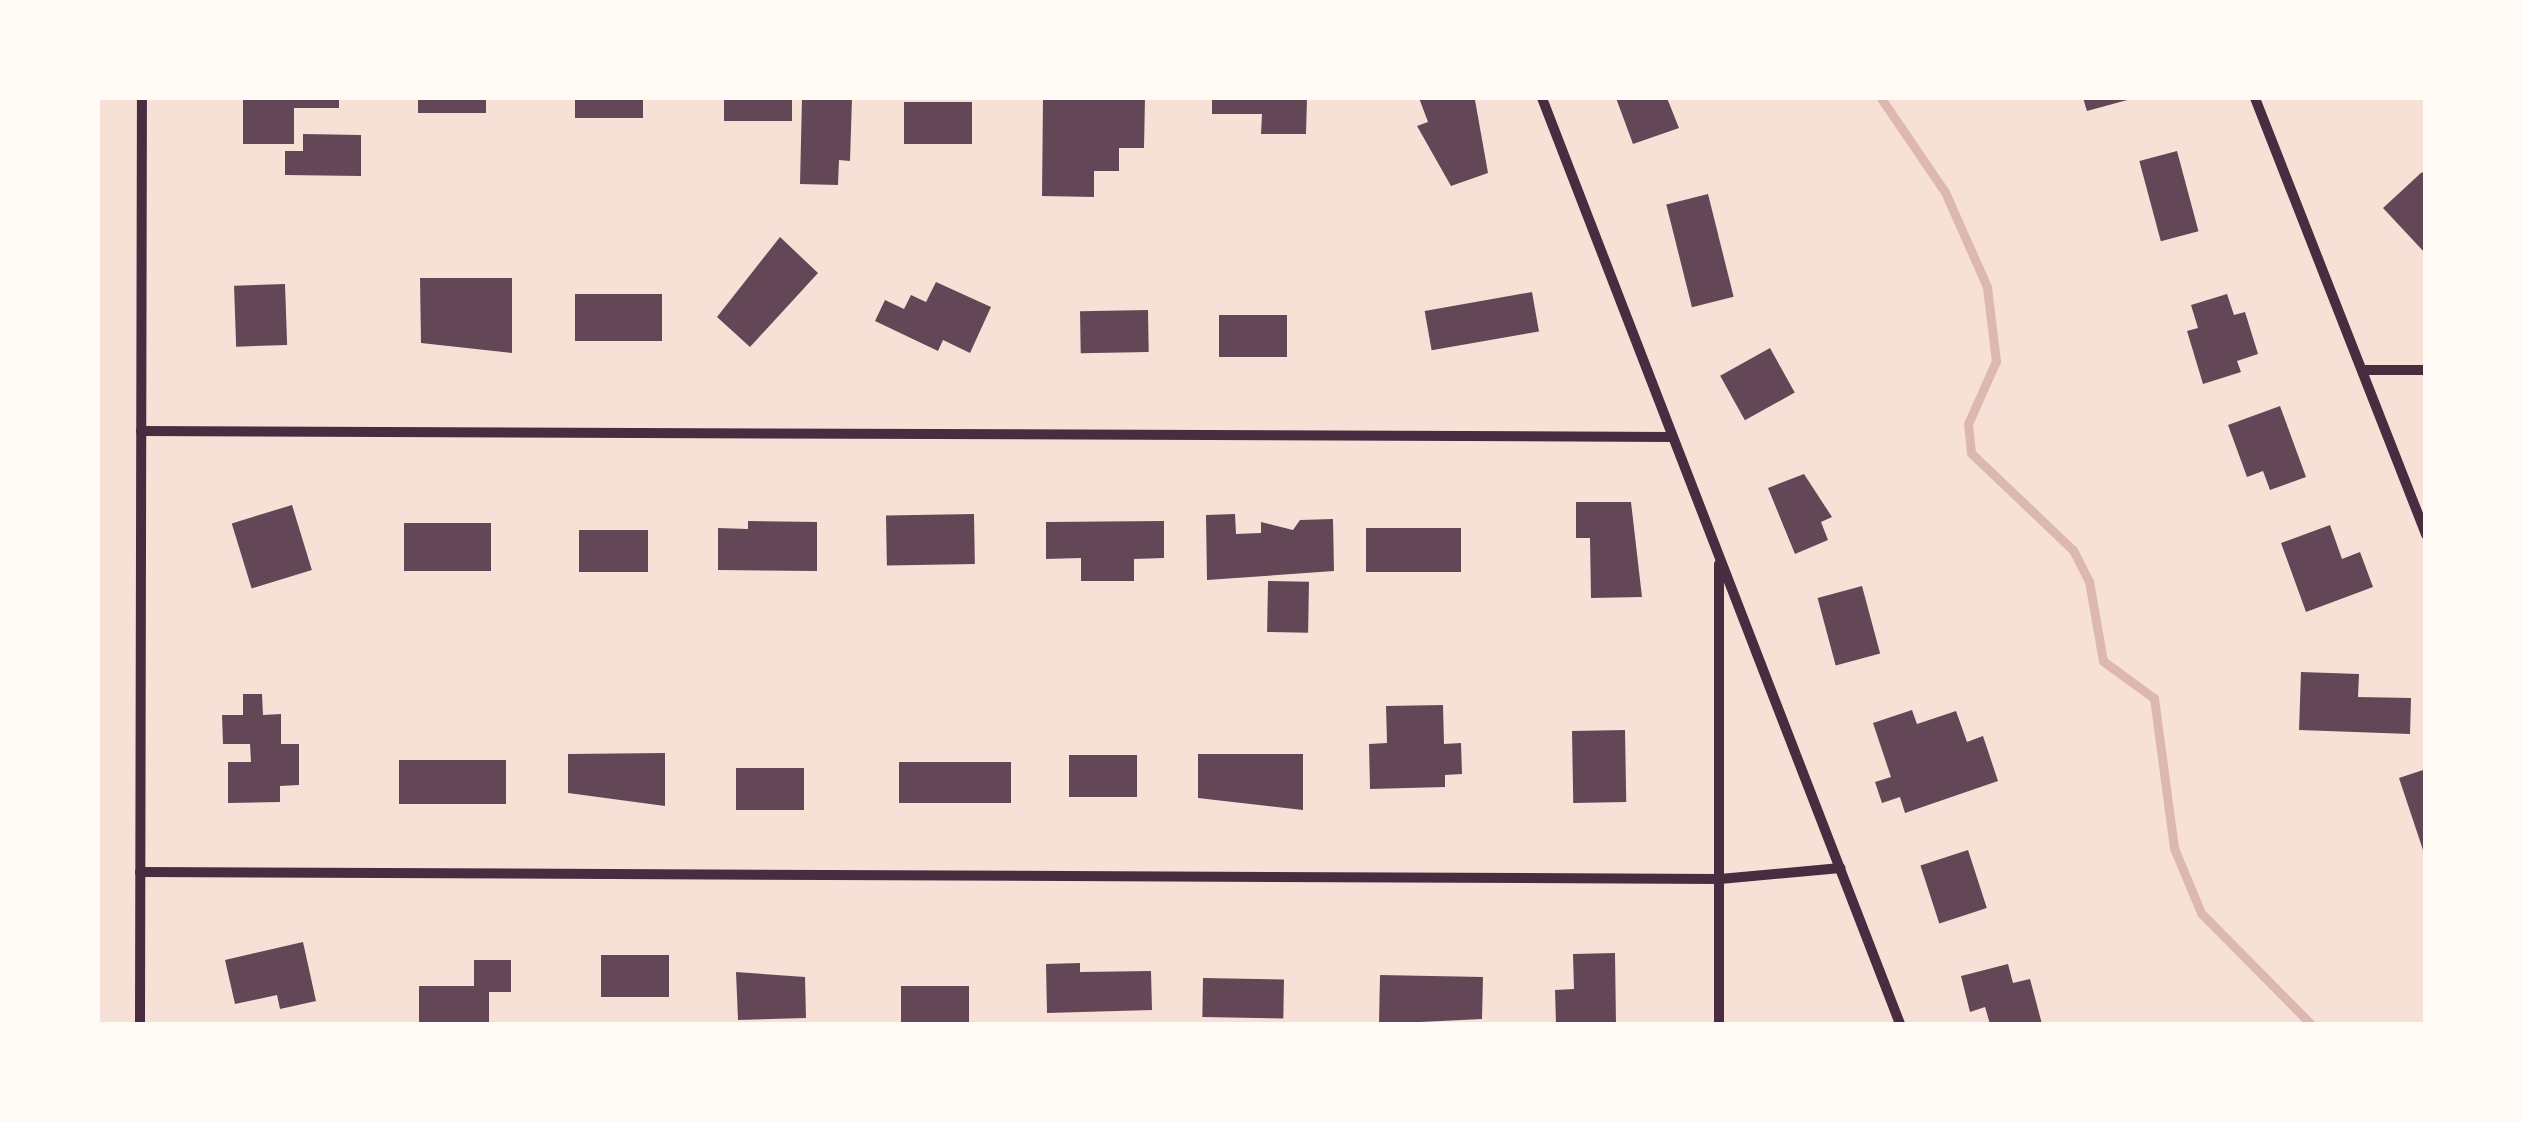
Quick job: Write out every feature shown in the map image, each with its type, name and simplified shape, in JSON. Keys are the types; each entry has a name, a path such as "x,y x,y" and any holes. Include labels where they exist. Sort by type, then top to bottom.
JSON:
{"street":[{"path":"140,1024 142,98"},
{"path":"1542,98 1900,1024"},
{"path":"2255,98 2426,535"},
{"path":"2363,370 2426,370"},
{"path":"142,430 1672,437"},
{"path":"1719,558 1719,1024"},
{"path":"140,872 1720,879 1840,868"}],"building":[{"path":"243,98 339,98 339,108 294,108 294,144 243,144"},
{"path":"418,98 486,98 486,113 418,113"},
{"path":"575,98 643,98 643,118 575,118"},
{"path":"724,98 792,98 792,121 724,121"},
{"path":"802,98 852,98 850,161 839,160 838,185 800,184"},
{"path":"1043,98 1145,98 1144,148 1119,148 1119,171 1094,171 1094,197 1042,196"},
{"path":"1212,98 1307,98 1306,134 1261,134 1262,114 1212,114"},
{"path":"1419,98 1475,100 1488,173 1451,186 1417,126 1428,122"},
{"path":"1616,98 1667,98 1679,128 1633,144"},
{"path":"2083,98 2131,98 2131,99 2087,111"},
{"path":"904,102 972,102 972,144 904,144"},
{"path":"303,134 361,135 361,176 285,175 285,151 303,151"},
{"path":"2177,151 2198,231 2161,241 2139,161"},
{"path":"2422,172 2426,176 2426,254 2383,208"},
{"path":"1708,194 1734,297 1692,307 1666,204"},
{"path":"780,237 818,273 750,347 717,317"},
{"path":"420,278 512,278 512,353 421,343"},
{"path":"936,282 991,307 970,353 943,340 938,351 875,321 885,300 904,309 911,295 926,302"},
{"path":"285,284 287,345 236,347 234,286"},
{"path":"1532,292 1539,331 1432,350 1425,311"},
{"path":"575,294 662,294 662,341 575,341"},
{"path":"2227,294 2234,315 2245,312 2258,354 2237,361 2241,372 2203,384 2187,331 2198,328 2191,305"},
{"path":"1148,310 1149,352 1081,353 1080,311"},
{"path":"1219,315 1287,315 1287,357 1219,357"},
{"path":"1770,348 1795,393 1745,420 1720,376"},
{"path":"2280,406 2306,477 2270,490 2263,471 2247,477 2228,425"},
{"path":"1804,474 1832,517 1821,522 1828,540 1795,554 1768,488"},
{"path":"1576,502 1631,502 1642,597 1591,598 1590,538 1576,538"},
{"path":"292,505 312,570 252,588 232,523"},
{"path":"974,514 975,564 887,566 886,516"},
{"path":"1235,514 1236,534 1261,533 1261,522 1293,530 1300,520 1333,519 1334,571 1207,580 1206,515"},
{"path":"748,521 817,522 817,571 718,570 718,528 748,529"},
{"path":"1164,521 1164,558 1134,559 1134,581 1081,581 1081,558 1046,559 1046,522"},
{"path":"404,523 491,523 491,571 404,571"},
{"path":"2330,525 2342,559 2360,552 2373,587 2306,612 2281,543"},
{"path":"1366,528 1461,528 1461,572 1366,572"},
{"path":"579,530 648,530 648,572 579,572"},
{"path":"1268,581 1309,582 1308,633 1267,632"},
{"path":"1862,586 1880,654 1836,666 1818,598"},
{"path":"2301,672 2359,674 2358,697 2411,698 2410,734 2299,730"},
{"path":"243,694 262,694 263,715 281,714 281,744 299,744 299,785 280,786 280,802 228,803 228,762 251,762 250,744 223,744 222,715 243,715"},
{"path":"1443,705 1444,744 1461,743 1462,774 1445,775 1445,787 1370,789 1369,744 1387,743 1386,706"},
{"path":"1912,710 1917,724 1956,711 1967,742 1983,736 1998,781 1905,813 1900,797 1882,803 1875,782 1891,777 1873,723"},
{"path":"1625,730 1626,802 1573,803 1572,731"},
{"path":"665,753 665,806 568,793 568,754"},
{"path":"1198,754 1303,754 1303,810 1198,798"},
{"path":"1069,755 1137,755 1137,797 1069,797"},
{"path":"399,760 506,760 506,804 399,804"},
{"path":"899,762 1011,762 1011,803 899,803"},
{"path":"736,768 804,768 804,810 736,810"},
{"path":"2426,769 2426,855 2425,856 2399,778"},
{"path":"1968,850 1987,908 1939,923 1920,865"},
{"path":"303,942 316,1001 280,1009 277,995 235,1004 225,960"},
{"path":"1615,953 1616,1024 1556,1024 1555,990 1574,989 1573,954"},
{"path":"601,955 669,955 669,997 601,997"},
{"path":"474,960 511,960 511,992 489,992 489,1024 419,1024 419,986 474,986"},
{"path":"1080,963 1080,972 1151,971 1152,1010 1047,1013 1046,964"},
{"path":"2008,964 2013,983 2030,979 2042,1024 1990,1024 1985,1007 1970,1012 1961,976"},
{"path":"736,972 805,977 806,1018 738,1020"},
{"path":"1380,975 1483,977 1482,1019 1379,1024"},
{"path":"1203,978 1284,979 1283,1018 1202,1017"},
{"path":"901,986 969,986 969,1024 901,1024"}],"waterway":[{"path":"1881,98 1945,192 1987,287 1996,361 1968,424 1971,453 2073,550 2089,581 2103,661 2154,698 2174,848 2201,913 2311,1024"}]}
